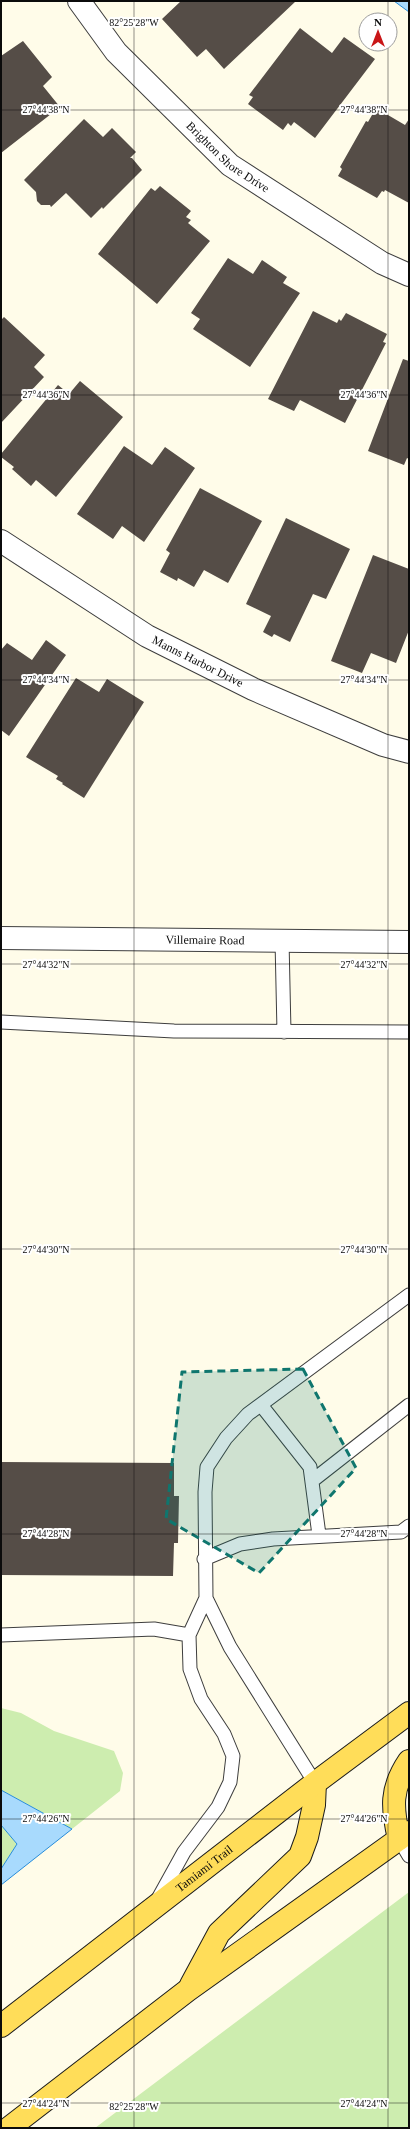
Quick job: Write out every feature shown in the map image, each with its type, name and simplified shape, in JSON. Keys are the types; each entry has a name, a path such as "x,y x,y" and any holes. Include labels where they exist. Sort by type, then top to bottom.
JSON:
{"main road":[{"name":"Tamiami Trail","path":"1,2026 315,1783 409,1713"},
{"path":"9,2128 188,1990 406,1842 392,1810 399,1776 409,1761"},
{"path":"188,1990 219,1933 300,1856 307,1837 314,1805 315,1783"}],"street":[{"name":"Brighton Shore Drive","path":"79,1 116,52 230,165 382,263 409,275"},
{"name":"Manns Harbor Drive","path":"1,541 14,551 147,636 252,689 383,744 409,752"},
{"name":"Villemaire Road","path":"1,938 409,942"}],"lane":[{"path":"282,940 284,1032"},
{"path":"1,1022 174,1031 409,1032"},
{"path":"315,1783 230,1647 206,1598 204,1559 207,1467 226,1438 248,1414 409,1295"},
{"path":"261,1405 310,1467 319,1535"},
{"path":"312,1481 409,1405"},
{"path":"204,1559 240,1544 273,1538 401,1532 409,1526"},
{"path":"153,1909 184,1852 218,1807 230,1782 233,1756 224,1734 200,1700 190,1669 189,1635 206,1598"},
{"path":"1,1635 154,1629 189,1635"}],"highlighted area":[{"path":"303,1369 356,1468 259,1573 166,1519 182,1372"}],"green space":[{"path":"1,1708 21,1713 54,1731 114,1751 123,1773 120,1791 72,1829 1,1790"},
{"path":"1,1825 17,1844 1,1869"},
{"path":"409,1892 409,2128 95,2128"}],"water":[{"path":"394,1 409,1 409,12"},
{"path":"1,1790 72,1829 1,1885 1,1869 17,1844 1,1825"}],"building":[{"path":"181,1 296,1 224,69 206,49 197,57 162,19"},
{"path":"300,28 332,53 344,37 358,47 358,52 365,52 375,59 315,138 294,122 291,126 288,123 283,130 248,104 253,97 249,95"},
{"path":"23,41 52,77 43,86 60,107 1,153 1,56"},
{"path":"376,108 405,125 409,119 409,203 385,190 384,192 382,191 377,198 338,176 342,169 340,167 366,121 368,122"},
{"path":"84,119 103,137 112,128 136,152 130,158 132,158 142,170 103,209 102,207 91,218 66,193 51,207 50,205 41,205 37,201 36,192 24,180"},
{"path":"160,186 191,211 186,217 191,220 188,223 210,241 157,304 98,254 151,188 155,191"},
{"path":"228,258 253,274 262,260 287,277 283,283 300,293 250,367 193,329 200,319 191,313"},
{"path":"313,311 337,323 339,319 341,321 346,313 387,334 383,342 386,343 345,423 300,400 294,411 268,399"},
{"path":"4,317 45,355 34,367 44,377 1,423 1,320"},
{"path":"403,359 409,361 409,459 407,458 404,465 368,451"},
{"path":"80,381 123,417 56,497 36,480 31,486 12,469 14,467 1,457 1,454 58,385 69,394"},
{"path":"124,446 152,465 165,447 195,468 144,542 122,526 113,539 77,514"},
{"path":"200,488 262,521 228,583 204,570 194,587 178,578 177,581 160,572 170,553 166,550"},
{"path":"286,518 350,549 326,599 313,594 290,642 274,634 272,637 263,632 271,616 246,604"},
{"path":"373,555 409,569 409,630 396,663 371,653 362,673 331,661"},
{"path":"46,640 66,655 9,736 1,730 1,650 7,643 32,660"},
{"path":"76,678 99,692 107,679 144,702 84,798 56,779 58,776 26,757"},
{"path":"1,1462 174,1463 174,1496 179,1496 178,1543 174,1543 173,1576 1,1575"}]}
